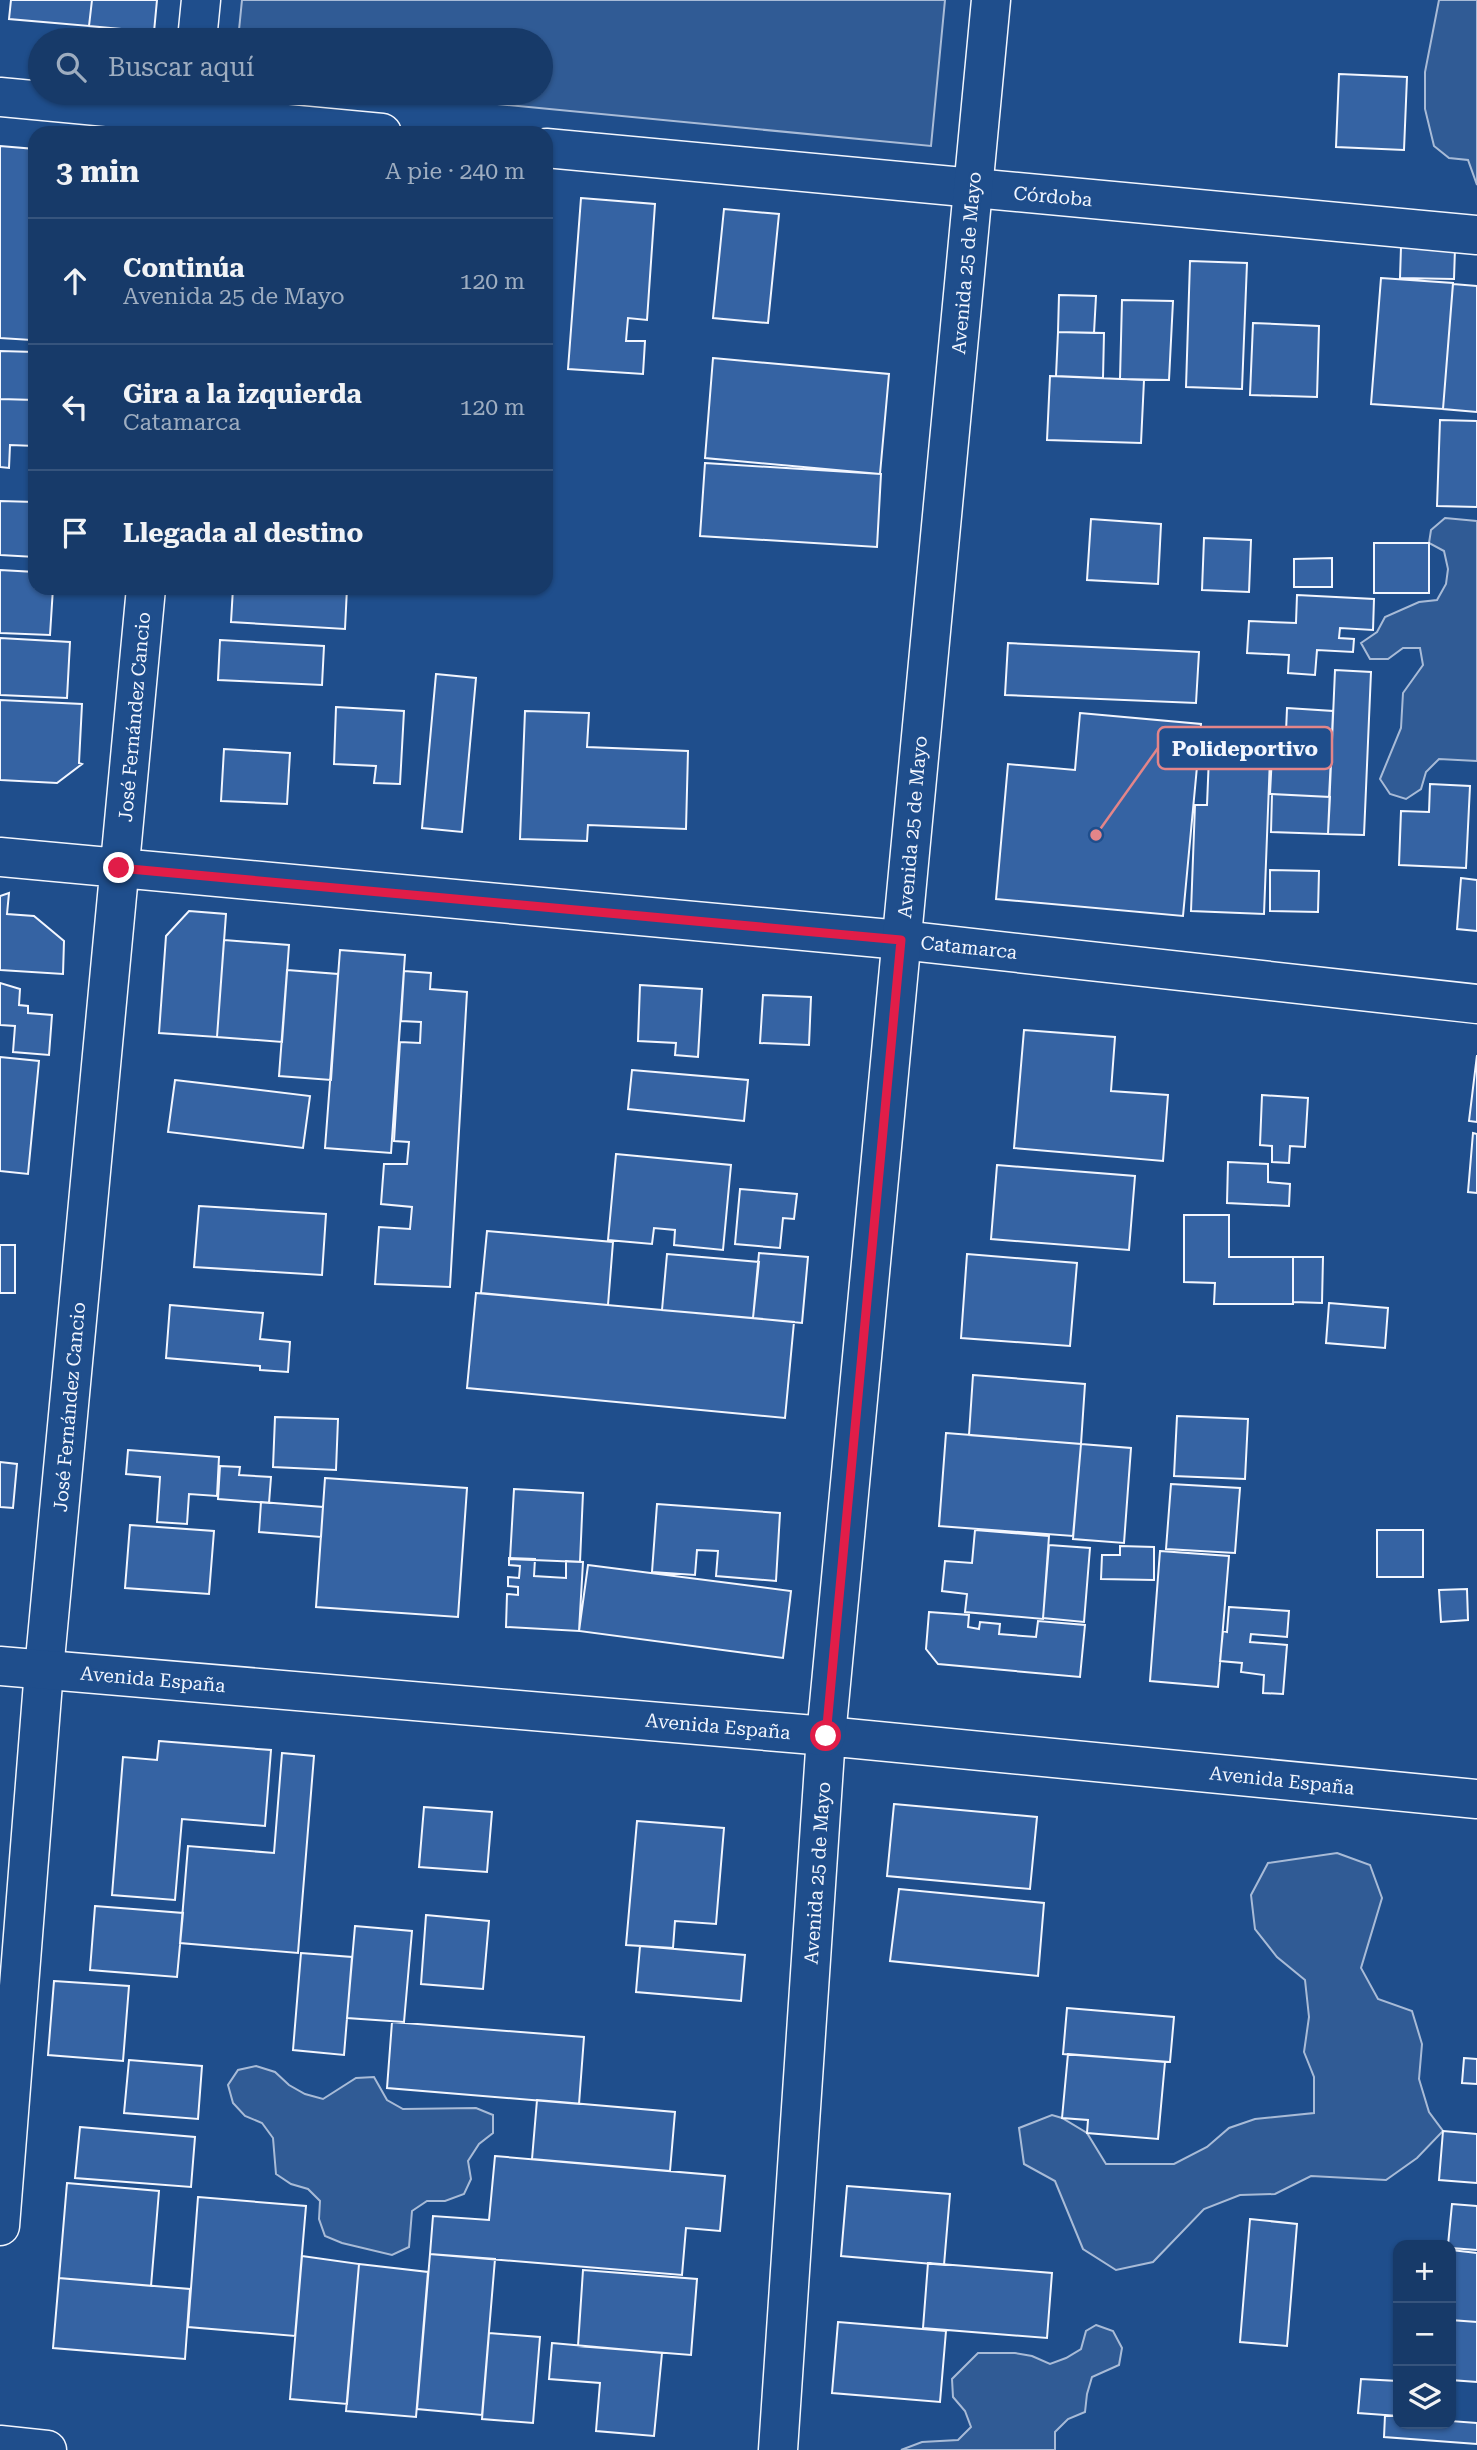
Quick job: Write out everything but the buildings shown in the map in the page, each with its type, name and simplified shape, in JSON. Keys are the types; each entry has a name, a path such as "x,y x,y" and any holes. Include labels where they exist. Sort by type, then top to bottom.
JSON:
{"street":[{"path":"198,28 201,0"},
{"name":"Avenida 25 de Mayo","path":"778,2450 826,1736 991,0"},
{"path":"0,97 28,100"},
{"path":"89,105 311,126"},
{"name":"Córdoba","path":"553,149 1477,235"},
{"name":"José Fernández Cancio","path":"0,2226 44,1670 145,595"},
{"name":"Catamarca","path":"0,857 901,940 1477,1004"},
{"name":"Avenida España","path":"0,1665 826,1736 1477,1799"},
{"path":"0,2445 47,2450"}],"shaded area":[{"path":"242,0 945,0 931,146 508,105 553,105 553,28 239,28"},
{"path":"1439,0 1477,0 1477,185 1468,160 1449,158 1434,146 1425,109 1425,72"},
{"path":"1445,518 1477,521 1477,761 1439,759 1426,772 1421,789 1406,799 1390,794 1380,779 1401,728 1403,693 1423,665 1420,648 1403,648 1388,659 1370,659 1361,643 1377,632 1385,617 1419,602 1437,600 1446,584 1448,569 1444,551 1429,543 1431,530"},
{"path":"1337,1853 1370,1865 1382,1898 1361,1968 1378,1999 1412,2011 1422,2044 1419,2079 1429,2112 1443,2131 1417,2158 1386,2180 1311,2176 1275,2194 1240,2195 1204,2209 1153,2262 1116,2270 1083,2249 1055,2181 1024,2164 1019,2128 1052,2115 1087,2133 1106,2164 1174,2164 1207,2147 1229,2128 1255,2119 1314,2113 1314,2077 1304,2052 1309,2017 1305,1980 1277,1957 1255,1929 1251,1895 1268,1863"},
{"path":"256,2066 275,2072 289,2085 305,2094 323,2099 356,2078 374,2077 387,2100 403,2109 476,2108 493,2115 493,2133 479,2144 468,2161 471,2179 464,2194 445,2201 427,2201 412,2211 409,2247 392,2255 342,2243 325,2236 319,2219 320,2201 308,2189 291,2184 276,2174 273,2138 262,2123 245,2116 233,2103 228,2085 238,2070"},
{"path":"1096,2325 1113,2331 1122,2348 1119,2365 1092,2377 1085,2412 1068,2419 1055,2432 1055,2450 901,2450 922,2442 958,2440 971,2427 965,2411 953,2397 952,2379 978,2353 1015,2353 1032,2356 1050,2364 1081,2349 1086,2331"}],"place":[{"name":"Polideportivo","path":"1096,835"}],"route":[{"path":"119,868 901,940 826,1736"}]}
